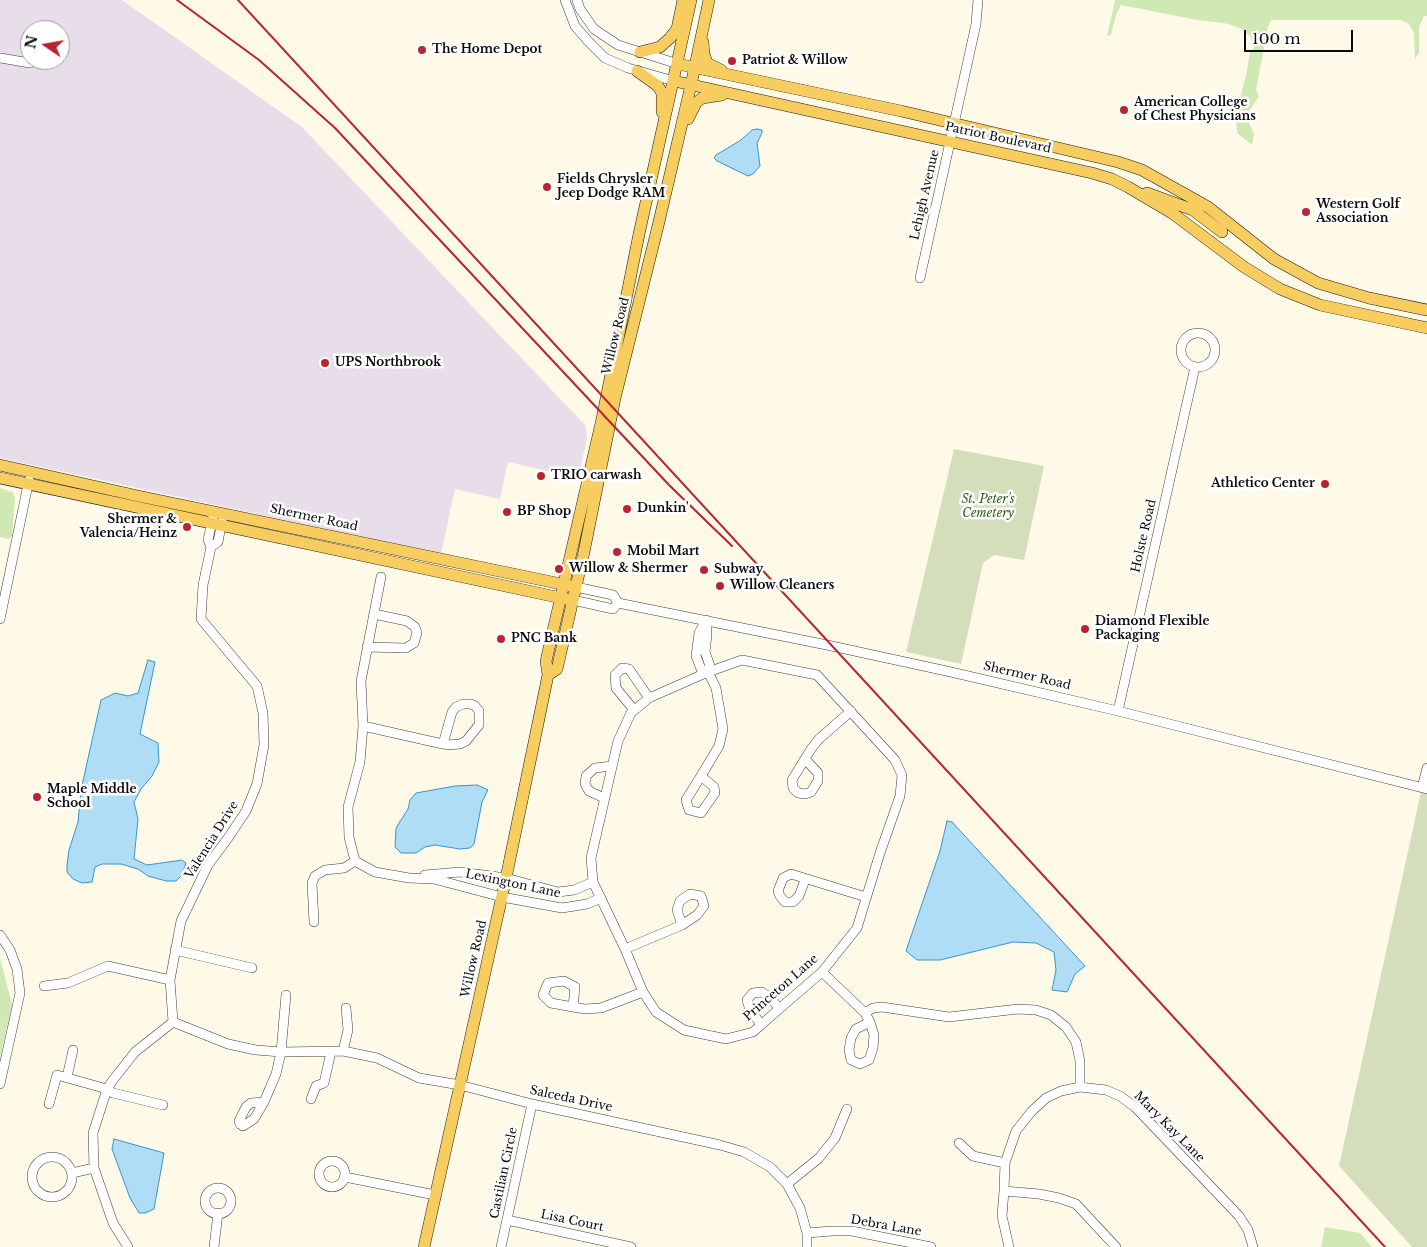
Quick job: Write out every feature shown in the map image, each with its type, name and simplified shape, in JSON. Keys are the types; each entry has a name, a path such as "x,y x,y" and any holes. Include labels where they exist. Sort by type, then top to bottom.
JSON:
{"main road":[{"path":"640,52 660,46 670,38 677,29 683,0"},
{"name":"Willow Road","path":"424,1247 506,878 548,676 546,661 608,392 639,234 691,0"},
{"name":"Willow Road","path":"548,676 557,669 576,587 616,390 653,246 709,0"},
{"path":"704,26 703,46 708,63 733,77"},
{"name":"Patriot Boulevard","path":"678,64 955,123 1093,155 1142,170 1208,207 1225,228 1274,260 1318,283 1369,298 1427,310"},
{"path":"637,71 658,86 662,93 663,103 660,131 640,214 639,234"},
{"name":"Patriot Boulevard","path":"674,81 1112,179 1172,213 1262,279 1300,298 1320,305 1427,328"},
{"path":"653,246 669,201 688,116 696,103 702,98 715,95 754,98"},
{"path":"1128,187 1172,201 1193,210 1225,228 1221,242 1222,251"},
{"name":"Shermer Road","path":"0,465 576,587"},
{"name":"Shermer Road","path":"0,478 573,600"}],"street":[{"name":"Patriot Boulevard","path":"565,0 575,26 605,58 637,71 674,81"},
{"name":"Patriot Boulevard","path":"577,0 580,9 594,29 618,45 678,64"},
{"name":"Lehigh Avenue","path":"920,278 976,24 978,0"},
{"path":"0,58 20,61"},
{"name":"Holste Road","path":"1118,711 1195,367"},
{"path":"0,619 31,472"},
{"name":"Valencia Drive","path":"173,1022 170,980 181,921 208,865 246,811 257,784 264,745 262,713 257,686 201,619 203,585 211,547 208,540 216,524 219,512"},
{"path":"314,922 312,883 315,876 325,870 344,868 355,861 349,837 348,807 360,762 363,726 361,681 381,577"},
{"name":"Shermer Road","path":"576,587 613,595 618,603 945,670 1425,788"},
{"name":"Shermer Road","path":"573,600 613,609 618,603"},
{"path":"367,647 406,648 414,643 415,626 407,621 374,614"},
{"path":"701,776 720,746 723,729 721,708 716,688 708,672 710,666 705,652 706,620"},
{"name":"Princeton Lane","path":"742,660 817,675 895,760 902,775 900,796 857,928 822,972 779,1010 753,1032 726,1039 684,1030 656,1012 643,992 593,882 591,858 618,741 631,713 649,698 708,672 742,660"},
{"path":"634,710 616,688 615,675 622,668 629,669 649,698"},
{"path":"363,726 443,744 460,744 466,741 479,725 479,711 475,706 471,704 456,706 452,712 443,744"},
{"path":"805,759 819,739 851,711"},
{"path":"604,798 589,790 586,784 586,776 595,768 612,766"},
{"path":"1425,788 1427,768"},
{"name":"Lexington Lane","path":"355,861 375,872 418,879 434,879 502,897 562,908 587,904 601,898"},
{"path":"452,884 454,872"},
{"name":"Lexington Lane","path":"418,879 426,874 454,872 506,878 558,892 574,890 593,882"},
{"path":"805,880 866,897"},
{"path":"625,949 682,925"},
{"path":"0,935 10,950 17,969 20,993 0,1084"},
{"path":"175,950 252,968"},
{"path":"44,986 68,983 108,966 170,980"},
{"path":"822,972 865,1014 870,1022"},
{"path":"573,1007 601,1008 643,992"},
{"path":"761,1025 749,1007 747,1000 753,993 762,992 772,999 779,1010"},
{"path":"264,1102 276,1074 281,1052 286,995"},
{"path":"865,1014 872,1008 882,1006 949,1017 1018,1009 1036,1010 1051,1015 1066,1027 1076,1042 1080,1061 1080,1087"},
{"path":"343,1051 348,1030 346,1008"},
{"path":"128,1247 113,1223 94,1168 93,1133 107,1089 135,1052 173,1022"},
{"name":"Salceda Drive","path":"173,1022 228,1044 256,1050 281,1052 343,1051 377,1058 418,1078 460,1085 532,1104 720,1145 744,1152 770,1166 787,1184 800,1208 807,1234 807,1247"},
{"path":"67,1077 73,1050"},
{"path":"311,1099 316,1086 324,1083 332,1052"},
{"path":"49,1104 57,1075 107,1089 113,1093 163,1105"},
{"name":"Mary Kay Lane","path":"1009,1246 1002,1216 1005,1163 1016,1132 1031,1112 1046,1098 1061,1091 1080,1087 1106,1090 1120,1096 1135,1107 1239,1216 1248,1230 1253,1247"},
{"name":"Castilian Circle","path":"501,1247 532,1104"},
{"path":"787,1184 819,1158 835,1138 847,1109"},
{"path":"959,1143 973,1156 1005,1163"},
{"path":"48,1157 61,1158 70,1167 72,1173 70,1187 60,1196 53,1197 40,1193 32,1181 34,1168 42,1159 48,1157"},
{"path":"72,1173 94,1168"},
{"path":"345,1176 435,1195"},
{"path":"1004,1191 1060,1198 1076,1204 1116,1247"},
{"path":"214,1247 218,1213"},
{"name":"Lisa Court","path":"507,1220 631,1247"},
{"name":"Debra Lane","path":"807,1234 832,1231 852,1232 928,1247"},
{"path":"998,1247 1009,1246"}],"shaded area":[{"path":"0,0 122,0 302,127 586,426 587,439 578,478 508,462 500,499 455,489 441,554 0,458"}],"green space":[{"path":"1115,0 1427,0 1427,16 1424,16 1419,27 1419,53 1415,59 1414,33 1409,24 1401,20 1271,20 1268,26 1256,90 1259,96 1249,111 1249,123 1254,134 1252,145 1238,134 1235,117 1247,71 1250,50 1254,49 1252,39 1244,30 1229,24 1121,5 1116,15 1111,35 1107,36"},
{"name":"St. Peter's Cemetery","path":"954,449 1044,466 1024,560 994,555 983,563 961,664 906,652"},
{"path":"0,488 13,492 15,498 12,536 9,539 0,537"},
{"path":"1421,792 1427,794 1427,1247 1412,1247 1339,1166"},
{"path":"0,958 12,1005 0,1057"},
{"path":"1325,1227 1360,1233 1372,1247 1321,1247"}],"water":[{"path":"752,130 762,130 757,143 760,166 753,174 748,176 714,158 741,140"},
{"path":"148,660 155,662 140,734 158,743 159,762 134,802 138,819 134,859 147,865 182,860 186,863 182,875 176,881 166,881 148,876 138,869 121,864 102,864 95,867 92,882 82,883 73,879 67,872 67,865 69,850 78,822 81,790 101,700 115,693 128,696 138,693"},
{"path":"477,785 488,790 482,802 474,844 470,848 460,849 435,845 425,847 416,853 401,853 395,847 396,828 408,809 410,800 416,793 455,786"},
{"path":"947,821 952,822 1085,966 1075,974 1067,992 1052,990 1056,970 1054,952 1036,943 1013,942 940,960 917,960 906,951 940,851"},
{"path":"114,1139 164,1153 154,1209 145,1213 139,1213 130,1198 112,1149"}],"railway":[{"path":"177,0 259,60 335,128 669,485 732,546"},
{"path":"238,0 1385,1247"}],"place":[{"name":"The Home Depot","path":"422,50"},
{"name":"Patriot & Willow","path":"732,61"},
{"name":"American College of Chest Physicians","path":"1124,110"},
{"name":"Fields Chrysler Jeep Dodge RAM","path":"547,187"},
{"name":"Western Golf Association","path":"1306,212"},
{"name":"UPS Northbrook","path":"325,363"},
{"name":"TRIO carwash","path":"541,476"},
{"name":"Athletico Center","path":"1325,484"},
{"name":"Dunkin'","path":"627,509"},
{"name":"BP Shop","path":"507,512"},
{"name":"Shermer & Valencia/Heinz","path":"187,527"},
{"name":"Mobil Mart","path":"617,552"},
{"name":"Willow & Shermer","path":"559,569"},
{"name":"Subway","path":"704,570"},
{"name":"Willow Cleaners","path":"720,586"},
{"name":"Diamond Flexible Packaging","path":"1085,629"},
{"name":"PNC Bank","path":"501,639"},
{"name":"Maple Middle School","path":"37,797"}]}
